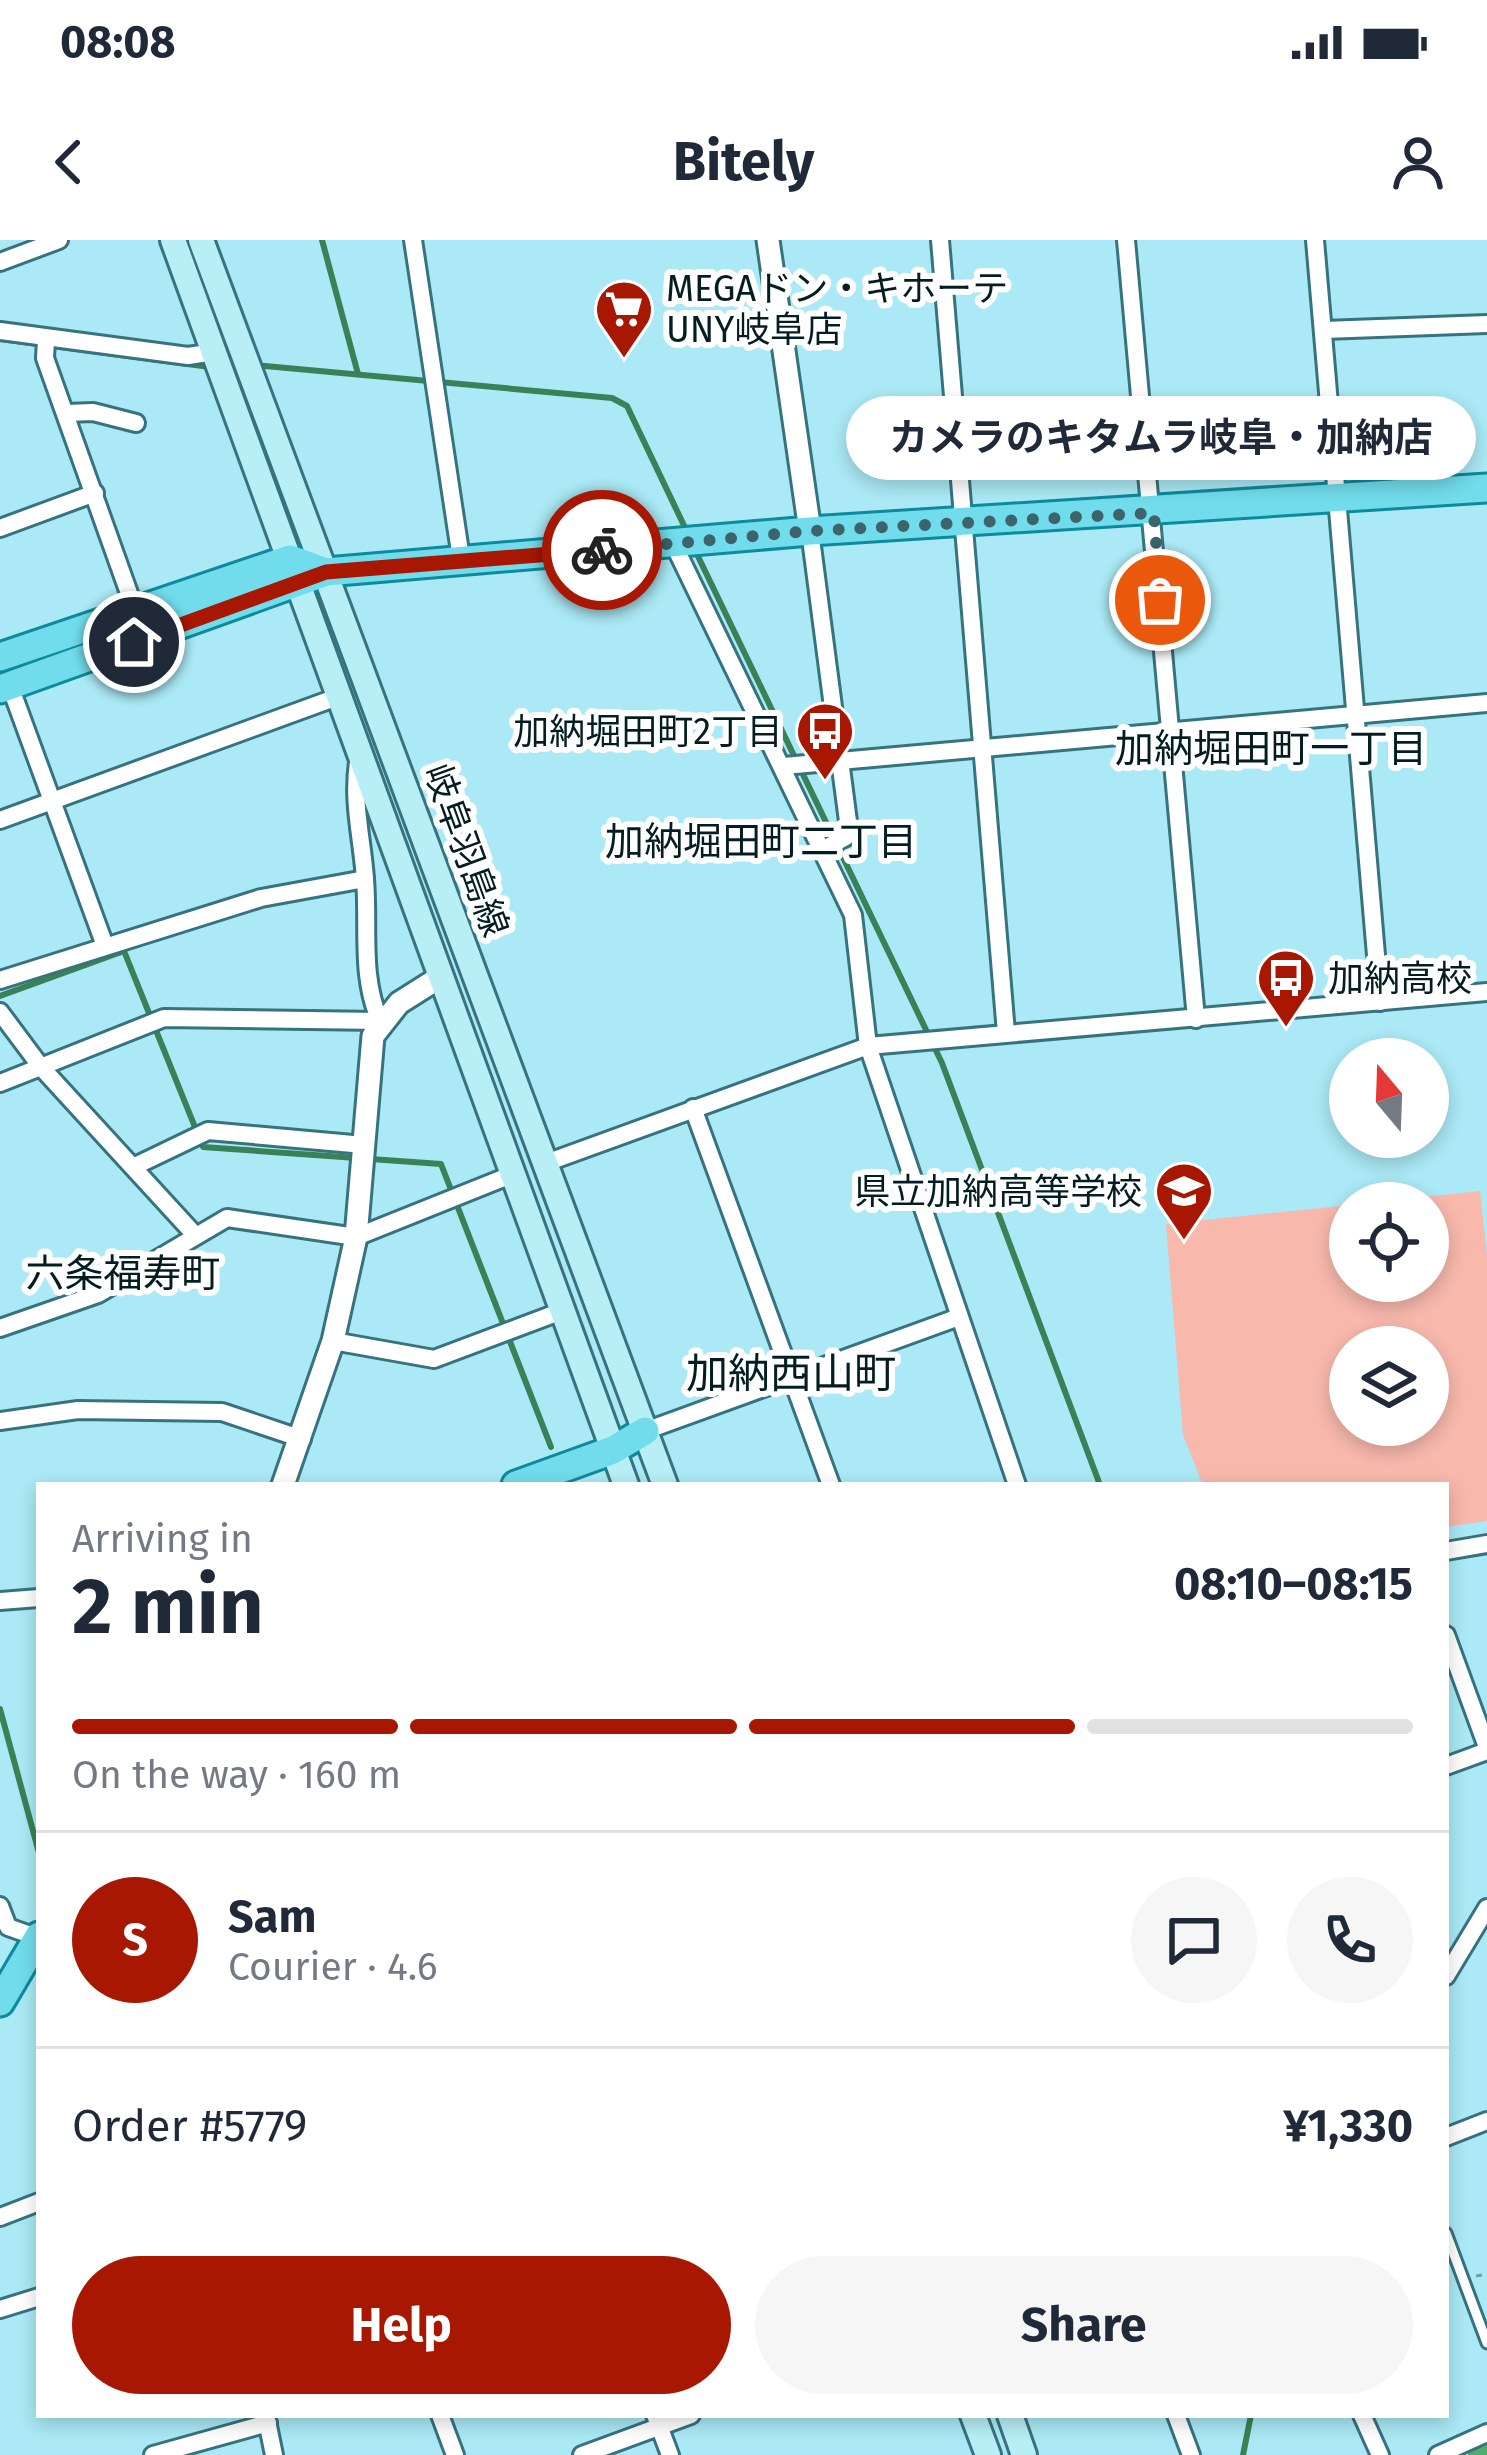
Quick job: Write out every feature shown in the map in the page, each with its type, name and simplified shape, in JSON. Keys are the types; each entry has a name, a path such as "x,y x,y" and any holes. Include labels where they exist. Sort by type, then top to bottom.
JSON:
{"main road":[{"name":"岐阜羽島線","path":"172,240 340,697 437,979 625,1482"},
{"name":"岐阜羽島線","path":"201,240 663,1482"},
{"path":"0,657 135,610 295,572 462,565 810,531 1154,513 1487,488"},
{"path":"5,687 295,572"},
{"path":"524,1482 613,1450 645,1431"},
{"path":"0,2002 36,1942"},
{"path":"975,2418 988,2455"},
{"path":"1011,2418 1024,2455"}],"street":[{"path":"0,262 59,240"},
{"path":"413,240 462,565"},
{"path":"768,240 837,758 834,844"},
{"path":"940,240 978,748 1006,1034"},
{"path":"1126,240 1196,1019"},
{"path":"1315,240 1380,1002"},
{"path":"1324,330 1487,324"},
{"path":"0,331 188,356 215,352"},
{"path":"46,340 45,358 135,610"},
{"path":"66,413 93,412 136,423"},
{"path":"0,528 95,493"},
{"path":"673,543 834,844 853,915 868,1046 1016,1482"},
{"path":"5,687 104,943"},
{"path":"0,820 340,697"},
{"path":"795,764 1487,703"},
{"path":"360,753 352,793 365,879 368,993 380,1021"},
{"path":"0,980 104,943 261,898 365,879"},
{"path":"285,1482 333,1340 356,1238 373,1036 380,1021 437,979"},
{"path":"543,1164 868,1046 1487,992"},
{"path":"0,1012 41,1067 195,1235"},
{"path":"0,1083 164,1018 380,1021"},
{"path":"693,1108 830,1482"},
{"path":"133,1167 208,1132 364,1145"},
{"path":"0,1328 98,1294 227,1218 356,1238 511,1175"},
{"path":"333,1340 434,1359 562,1311"},
{"path":"645,1431 959,1316"},
{"path":"0,1420 78,1410 222,1412 302,1439"},
{"path":"1449,1550 1487,1544"},
{"path":"0,1601 36,1598"},
{"path":"1449,1643 1487,1749 1449,1765"},
{"path":"0,1906 8,1927 36,1936"},
{"path":"1449,1971 1487,1908"},
{"path":"1449,2136 1487,2121"},
{"path":"0,2217 36,2203"},
{"path":"0,2309 36,2298"},
{"path":"441,2418 455,2455"},
{"path":"1177,2418 1191,2455"},
{"path":"1363,2418 1380,2455"},
{"path":"153,2455 267,2419 274,2455"},
{"path":"582,2455 657,2421 670,2455"},
{"path":"1438,2455 1487,2433"}],"lane":[{"path":"1449,2241 1487,2343"}],"shaded area":[{"path":"1480,1191 1487,1256 1487,1521 1449,1527 1449,1482 1202,1482 1183,1435 1166,1224 1329,1207 1329,1302 1449,1302 1449,1194"}],"waterway":[{"path":"322,240 358,374"},
{"path":"0,339 210,367"},
{"path":"254,365 612,398 627,406 689,536"},
{"path":"694,548 942,1063 1099,1482"},
{"path":"0,996 124,951 203,1147 441,1164 551,1447"},
{"path":"0,1709 36,1842"},
{"path":"1243,2455 1250,2418"}],"way so far":[{"path":"602,550 810,531 1154,513 1160,600"}],"place":[{"name":"MEGAドン・キホーテ UNY岐阜店","path":"624,360"},
{"name":"カメラのキタムラ岐阜・加納店","path":"1160,600"},
{"name":"加納堀田町2丁目","path":"825,782"},
{"name":"加納高校","path":"1286,1029"},
{"name":"県立加納高等学校","path":"1184,1242"}],"district":[{"name":"加納堀田町一丁目","path":"1271,748"},
{"name":"加納堀田町二丁目","path":"761,841"},
{"name":"六条福寿町","path":"123,1273"},
{"name":"加納西山町","path":"791,1373"}],"route":[{"path":"134,642 326,572 462,565 602,550"}]}
